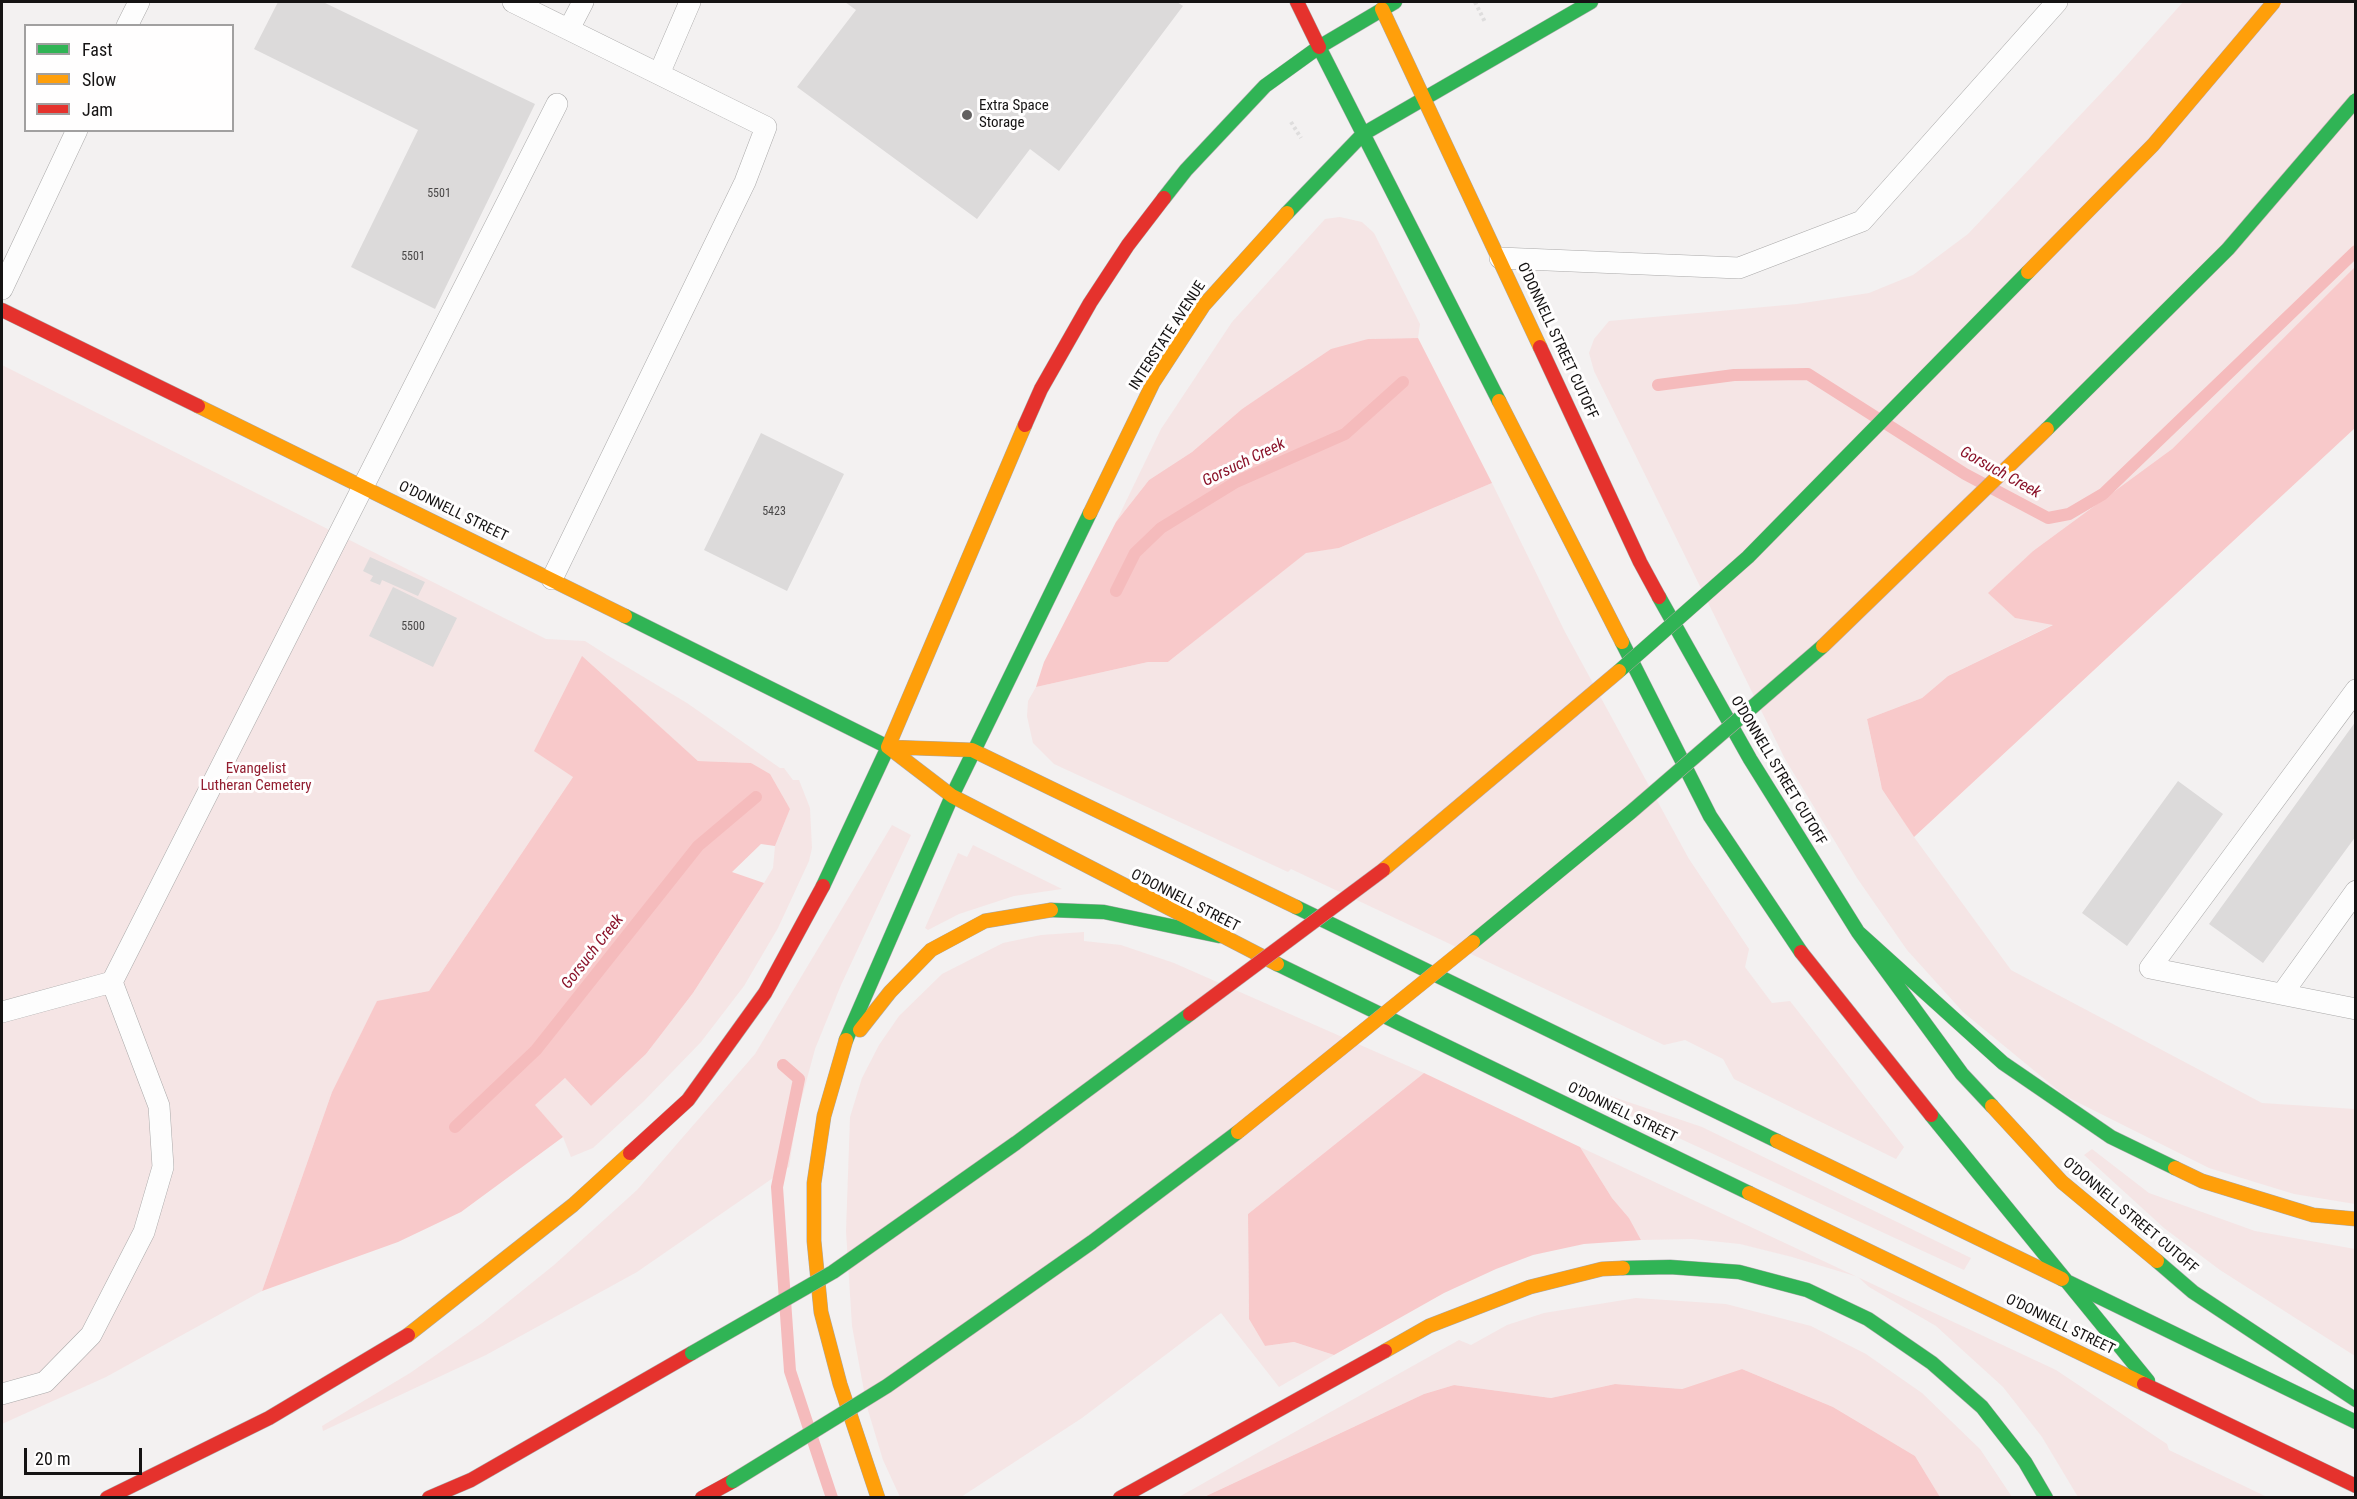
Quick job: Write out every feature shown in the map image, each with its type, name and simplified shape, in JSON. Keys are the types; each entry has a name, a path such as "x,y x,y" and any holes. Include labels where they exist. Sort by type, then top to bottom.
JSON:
{"main road":[{"path":"1297,2 1710,816 1785,932 2155,1390"},
{"path":"107,1497 269,1418 414,1332 573,1205 687,1100 765,993 817,900 888,747 1041,389 1089,303 1128,245 1186,170 1264,86 1380,5 1395,2"},
{"name":"INTERSTATE AVENUE","path":"878,1497 840,1384 821,1312 814,1241 814,1184 824,1116 840,1054 866,988 972,750 1153,383 1204,304 1258,242 1363,134 1591,2"},
{"path":"429,1497 471,1480 833,1272 1016,1143 1404,854 1573,712 1748,557 2153,145 2274,2"},
{"name":"O'DONNELL STREET CUTOFF","path":"1380,5 1640,562 1750,759 1858,932 1962,1074 2062,1182 2193,1292 2355,1400"},
{"path":"702,1497 733,1481 887,1386 1092,1242 1269,1109 1640,805 1827,643 2008,468 2228,249 2355,100"},
{"name":"O'DONNELL STREET","path":"2,310 552,579 888,747 951,796 1219,936 2355,1486"},
{"name":"O'DONNELL STREET","path":"888,747 972,750 2355,1422"},
{"path":"840,1054 890,992 931,950 985,921 1046,910 1095,912 1219,936"},
{"path":"1858,932 2003,1063 2111,1137 2202,1181 2313,1215 2355,1219"},
{"path":"1120,1497 1430,1326 1530,1287 1602,1269 1670,1267 1739,1272 1807,1290 1868,1319 1932,1363 1982,1407 2025,1462 2046,1497"}],"lane":[{"path":"129,24 139,2"},
{"path":"513,2 766,126 745,182 552,579"},
{"path":"569,29 583,2"},
{"path":"659,74 690,2"},
{"path":"1500,258 1739,268 1862,221 2057,2"},
{"path":"2,1394 45,1382 91,1335 144,1232 163,1167 159,1106 112,982 557,104"},
{"path":"2,289 76,132"},
{"path":"2355,690 2150,968 2355,1009"},
{"path":"2282,994 2355,891"},
{"path":"2,1012 112,982"}],"path":[{"path":"1475,2 1487,25"},
{"path":"1292,122 1301,138"}],"green space":[{"path":"2183,2 2355,2 2355,268 2172,449 2033,551 1989,593 2015,618 2054,624 1948,676 1922,698 1867,719 1881,785 1914,837 2011,970 2262,1103 2355,1109 2355,1204 2294,1194 2209,1168 2065,1096 1963,1012 1907,950 1857,878 1785,759 1594,371 1589,353 1594,339 1609,321 1797,304 1869,293 1913,275 1968,234 2119,74"},
{"path":"1340,217 1362,222 1374,233 1420,324 1418,338 1368,339 1274,389 1242,409 1192,452 1149,480 1116,522 1161,429 1232,322 1325,219"},
{"name":"Evangelist Lutheran Cemetery","path":"2,365 546,639 585,641 687,703 780,768 784,768 793,780 799,780 810,808 812,848 809,861 778,928 744,986 701,1042 644,1101 593,1148 571,1157 563,1137 534,1105 565,1078 591,1106 646,1054 693,993 773,868 775,846 790,809 751,763 698,761 581,657 573,777 429,991 377,1002 332,1092 262,1291 106,1377 2,1424"},
{"path":"1492,483 1565,632 1689,859 1749,949 1745,967 1772,1003 1790,1001 1904,1147 1896,1159 1734,1079 1723,1059 1685,1040 1664,1045 1291,869 1288,872 1054,764 1033,743 1027,716 1028,701 1036,687 1148,662 1168,662 1306,552 1339,548"},
{"path":"892,825 911,835 841,985 815,1049 797,1116 789,1167 637,1272 486,1355 323,1431 322,1426 410,1373 482,1323 554,1265 637,1190 755,1054"},
{"path":"973,845 1062,889 1014,896 959,914 928,930 925,928 958,853 967,857"},
{"path":"1084,932 1084,941 1121,945 1174,963 1424,1073 1248,1214 1249,1319 1265,1346 1294,1342 1334,1355 1279,1387 1221,1313 1082,1418 961,1497 900,1497 883,1460 867,1407 852,1326 846,1231 850,1117 862,1078 879,1045 899,1016 942,974 1003,943 1041,935"},
{"path":"1581,1086 1702,1127 1971,1258 1964,1270 1575,1090"},
{"path":"1580,1147 1857,1277 1740,1244 1692,1239 1641,1240 1629,1218 1612,1198"},
{"path":"2092,1149 2149,1193 2255,1231 2355,1249 2355,1356 2220,1270 2164,1228 2084,1155"},
{"path":"1859,1277 2056,1370 2167,1444 2169,1450 2267,1497 2078,1497 2042,1437 2003,1387 1936,1326 1869,1287"},
{"path":"1636,1298 1726,1304 1811,1326 1866,1354 1922,1393 1980,1449 2012,1497 1940,1497 1915,1456 1833,1407 1742,1369 1682,1389 1615,1384 1551,1398 1454,1385 1424,1394 1204,1497 1177,1498 1459,1340 1471,1345 1507,1325 1544,1313"}],"shaded area":[{"path":"2355,267 2355,428 1914,837 1882,789 1867,719 1922,698 1948,676 2053,625 2015,618 1988,593 2033,551 2172,449"},
{"path":"1418,338 1492,483 1339,548 1306,553 1168,662 1148,662 1036,687 1044,662 1116,522 1149,480 1192,452 1242,409 1331,349 1368,339"},
{"path":"582,656 698,761 751,763 770,774 790,809 775,846 761,844 732,872 764,883 693,993 646,1054 591,1106 565,1078 535,1105 563,1137 461,1212 398,1242 262,1291 332,1092 377,1001 429,991 573,777 534,751"},
{"path":"1424,1073 1580,1147 1612,1198 1629,1218 1641,1240 1584,1244 1533,1255 1444,1293 1334,1355 1294,1342 1265,1346 1249,1319 1248,1214"},
{"path":"1742,1369 1833,1407 1915,1456 1940,1497 1204,1497 1424,1394 1454,1385 1551,1398 1615,1384 1682,1389"}],"building":[{"path":"278,2 323,2 535,104 435,309 351,267 418,130 254,49"},
{"name":"Extra Space Storage","path":"845,2 1177,2 1183,6 1059,171 1030,149 977,219 797,87 856,10"},
{"path":"761,433 844,474 787,591 704,550"},
{"path":"370,557 425,582 418,596 382,580 380,585 370,581 373,576 363,571"},
{"path":"393,587 457,618 433,667 369,636"},
{"path":"2356,721 2356,836 2263,963 2209,924"},
{"path":"2178,781 2223,814 2127,946 2082,913"}],"waterway":[{"name":"Gorsuch Creek","path":"1658,385 1734,375 1808,374 1965,474 2048,518 2069,514 2103,494 2356,251"},
{"name":"Gorsuch Creek","path":"1116,591 1135,553 1161,528 1236,482 1345,434 1403,382"},
{"name":"Gorsuch Creek","path":"455,1127 536,1050 698,846 756,797"},
{"path":"783,1065 799,1079 777,1187 790,1371 832,1498"}],"traffic: fast":[{"path":"1164,198 1186,170 1265,86 1319,47 1395,2"},
{"path":"1287,213 1363,134 1591,2"},
{"path":"1319,47 1499,401"},
{"path":"2047,429 2228,249 2356,100"},
{"path":"1619,671 1748,557 2028,272"},
{"path":"952,796 1090,513"},
{"path":"1659,597 1750,759 1858,932 1962,1074 1992,1106"},
{"path":"625,616 888,747"},
{"path":"1622,642 1710,816 1801,952"},
{"path":"1473,942 1631,812 1823,646"},
{"path":"823,886 888,747"},
{"path":"846,1040 952,796"},
{"path":"1296,907 1777,1141"},
{"path":"1051,910 1104,912 1219,936"},
{"path":"1858,932 2003,1063 2111,1137 2175,1168"},
{"path":"1277,964 1749,1193"},
{"path":"692,1353 833,1272 1016,1143 1190,1014"},
{"path":"1931,1115 2148,1381"},
{"path":"733,1481 887,1386 1092,1242 1238,1132"},
{"path":"2157,1261 2193,1292 2356,1400"},
{"path":"1623,1268 1670,1267 1739,1272 1807,1290 1868,1319 1932,1363 1982,1407 2025,1462 2046,1498"},
{"path":"2062,1279 2356,1422"}],"traffic: slow":[{"path":"2028,272 2153,145 2274,2"},
{"path":"1382,9 1540,347"},
{"path":"1090,513 1153,383 1204,305 1287,213"},
{"path":"1499,401 1622,642"},
{"path":"198,406 625,616"},
{"path":"888,747 1025,425"},
{"path":"1823,646 2047,429"},
{"path":"1383,870 1619,671"},
{"path":"888,747 952,796 1277,964"},
{"path":"888,747 972,750 1296,907"},
{"path":"860,1030 890,992 931,950 985,921 1051,910"},
{"path":"1238,1132 1473,942"},
{"path":"846,1040 824,1116 814,1183 814,1241 821,1312 840,1384 878,1498"},
{"path":"1992,1106 2062,1182 2157,1261"},
{"path":"1777,1141 2062,1279"},
{"path":"408,1335 573,1205 630,1153"},
{"path":"2175,1168 2202,1181 2313,1215 2356,1219"},
{"path":"1749,1193 2144,1384"},
{"path":"1385,1351 1429,1326 1530,1287 1602,1269 1623,1268"}],"traffic: jam":[{"path":"1297,2 1319,47"},
{"path":"1025,425 1041,389 1090,303 1128,245 1164,198"},
{"path":"2,310 198,406"},
{"path":"1540,347 1640,562 1659,597"},
{"path":"1190,1014 1383,870"},
{"path":"630,1153 688,1100 765,993 823,886"},
{"path":"1801,952 1931,1115"},
{"path":"107,1498 269,1418 408,1335"},
{"path":"1120,1498 1385,1351"},
{"path":"429,1498 471,1480 692,1353"},
{"path":"2144,1384 2356,1486"},
{"path":"702,1498 733,1481"}],"place":[{"name":"Extra Space Storage","path":"967,115"}]}
